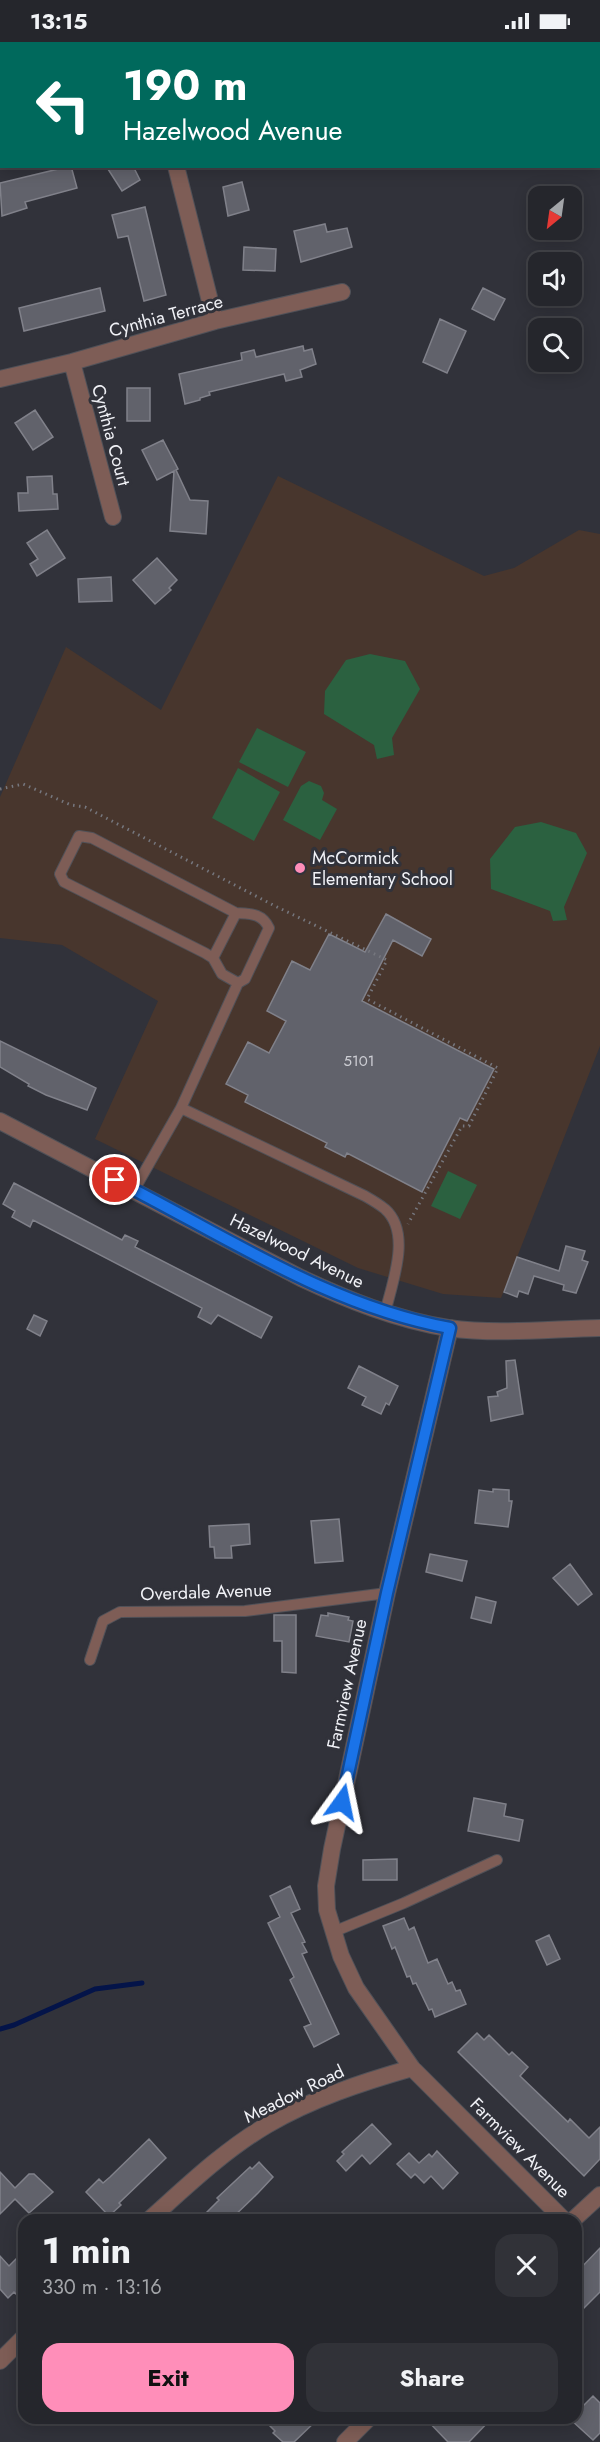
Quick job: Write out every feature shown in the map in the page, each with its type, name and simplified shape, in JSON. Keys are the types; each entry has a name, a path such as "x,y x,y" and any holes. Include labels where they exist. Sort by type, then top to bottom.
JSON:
{"street":[{"path":"177,168 215,321"},
{"name":"Cynthia Terrace","path":"0,379 72,362 215,321 342,292"},
{"name":"Cynthia Court","path":"72,362 113,517"},
{"name":"Hazelwood Avenue","path":"0,1121 301,1278 333,1293 385,1312 450,1328 494,1331 600,1328"},
{"name":"Farmview Avenue","path":"450,1328 387,1593 332,1849 326,1886 327,1910 333,1932 356,1988 412,2068 558,2214"},
{"name":"Meadow Road","path":"156,2214 202,2172 267,2125 357,2084 412,2068"},
{"path":"580,2214 600,2196"},
{"path":"0,2361 18,2343"},
{"path":"345,2442 363,2424"}],"lane":[{"path":"134,1190 181,1108 238,983 245,980 269,928 265,920 257,914 236,913 92,838 79,836 60,874 64,882 213,958 222,974 238,983"},
{"path":"213,958 236,913"},
{"path":"181,1108 365,1196 386,1210 394,1224 398,1241 396,1263 385,1312"},
{"name":"Overdale Avenue","path":"90,1660 103,1621 120,1612 245,1611 387,1593"},
{"path":"333,1932 497,1860"}],"path":[{"path":"0,789 23,784 71,805 85,807 275,906 387,960 367,999 498,1068 469,1126 462,1126 398,1241"}],"shaded area":[{"name":"McCormick Elementary School","path":"278,476 484,576 514,568 579,530 600,534 600,1046 501,1298 443,1294 358,1268 95,1139 158,1001 62,945 0,938 0,797 66,647 161,710"}],"green space":[{"path":"370,654 405,661 420,689 392,738 394,755 377,759 374,745 324,714 325,691 346,660"},
{"path":"257,728 306,752 288,787 239,762"},
{"path":"238,768 280,792 254,841 212,818"},
{"path":"309,781 321,786 324,793 322,800 337,809 320,840 283,820 301,786"},
{"path":"541,822 576,833 587,853 564,907 567,920 553,921 550,911 491,889 490,859 515,827"},
{"path":"448,1171 477,1185 460,1219 431,1206"}],"building":[{"path":"63,168 72,168 77,188 25,202 27,208 2,216 0,183"},
{"path":"107,168 134,168 140,180 122,191"},
{"path":"242,182 249,210 228,216 223,187"},
{"path":"145,207 166,295 144,301 128,236 118,238 112,215"},
{"path":"325,224 327,232 347,228 352,247 301,262 294,231"},
{"path":"244,247 276,249 275,271 243,270"},
{"path":"100,288 105,311 24,331 19,308"},
{"path":"483,288 505,299 494,320 472,309"},
{"path":"440,319 466,331 447,373 423,362"},
{"path":"303,346 304,351 312,349 316,364 300,370 302,377 286,381 284,374 209,392 210,395 200,400 185,404 179,374 242,360 241,353 254,350 256,357"},
{"path":"127,388 150,388 150,421 127,421"},
{"path":"35,410 53,437 33,450 15,423"},
{"path":"163,440 190,500 208,501 206,534 170,531 174,471 157,480 142,450"},
{"path":"52,476 53,494 57,494 58,509 19,511 18,493 28,493 27,477"},
{"path":"47,530 65,558 37,576 30,564 38,559 27,543"},
{"path":"157,558 177,580 169,588 171,590 155,604 133,580"},
{"path":"111,577 112,601 79,602 78,579"},
{"path":"386,914 431,939 422,956 393,940 362,1001 494,1069 467,1121 460,1118 422,1192 347,1153 345,1157 325,1147 327,1143 245,1102 248,1095 226,1084 248,1042 269,1053 286,1021 267,1011 292,961 310,970 329,934 365,952"},
{"path":"0,1041 96,1088 87,1110 46,1095 0,1067"},
{"path":"14,1183 122,1240 125,1235 138,1241 135,1247 272,1317 261,1338 218,1315 211,1324 198,1317 202,1308 33,1220 30,1227 12,1217 15,1211 3,1204"},
{"path":"566,1246 585,1251 582,1260 588,1262 576,1293 563,1290 564,1285 534,1276 528,1294 519,1291 517,1297 504,1292 517,1257 559,1271"},
{"path":"34,1315 47,1321 40,1336 27,1329"},
{"path":"515,1360 523,1414 491,1421 488,1397 498,1396 497,1392 507,1388 506,1361"},
{"path":"359,1366 398,1386 389,1405 386,1403 381,1414 362,1405 366,1397 348,1388"},
{"path":"493,1489 509,1490 509,1501 512,1501 508,1527 475,1523 479,1490 493,1492"},
{"path":"339,1519 343,1561 315,1563 311,1521"},
{"path":"249,1524 250,1544 231,1546 232,1558 215,1558 214,1547 210,1547 209,1526"},
{"path":"430,1554 467,1561 462,1581 426,1572"},
{"path":"570,1564 592,1594 578,1605 553,1578"},
{"path":"476,1597 496,1602 491,1623 471,1618"},
{"path":"328,1613 349,1617 348,1620 353,1621 349,1642 316,1636 321,1615 328,1616"},
{"path":"274,1615 296,1615 296,1673 282,1672 282,1641 274,1641"},
{"path":"474,1798 506,1804 504,1816 523,1820 519,1841 468,1831"},
{"path":"397,1859 397,1880 363,1880 363,1860"},
{"path":"290,1886 300,1909 291,1913 305,1942 302,1943 307,1952 302,1954 339,2034 314,2047 304,2027 311,2024 290,1980 294,1977 268,1923 280,1917 270,1896"},
{"path":"404,1918 409,1930 414,1927 428,1963 437,1959 448,1984 452,1982 456,1991 460,1990 466,2004 435,2017 432,2009 429,2010 416,1983 413,1984 410,1976 407,1977 395,1947 392,1949 383,1926"},
{"path":"549,1935 560,1959 547,1965 536,1941"},
{"path":"477,2033 484,2040 489,2035 509,2055 512,2052 528,2067 520,2076 568,2122 570,2119 589,2138 600,2127 600,2159 584,2176 458,2052"},
{"path":"372,2124 391,2144 370,2164 362,2155 346,2171 337,2161 344,2154 342,2152"},
{"path":"149,2139 166,2158 119,2203 121,2205 111,2214 107,2214 86,2192 99,2179 103,2183"},
{"path":"437,2151 458,2173 443,2189 431,2176 424,2183 415,2174 411,2178 397,2164 409,2153 419,2163 429,2154 432,2157"},
{"path":"259,2162 273,2177 236,2214 205,2214 219,2200 217,2198 250,2167 252,2169"},
{"path":"0,2172 15,2188 29,2174 34,2174 53,2192 29,2213 15,2199 0,2214"},
{"path":"600,2248 600,2292 582,2310 582,2267"},
{"path":"0,2256 9,2266 18,2257 18,2296 14,2292 8,2298 0,2289"},
{"path":"593,2396 600,2403 600,2433 593,2440 575,2424 582,2424 582,2407"},
{"path":"272,2424 313,2424 294,2442 283,2442 273,2433 275,2431 270,2426"},
{"path":"431,2424 486,2424 469,2442 448,2442"}],"waterway":[{"path":"0,2029 95,1989 142,1983"}],"place":[{"name":"McCormick Elementary School","path":"300,868"}],"route":[{"path":"115,1180 333,1293 420,1323 450,1328 387,1593 342,1802"}]}
